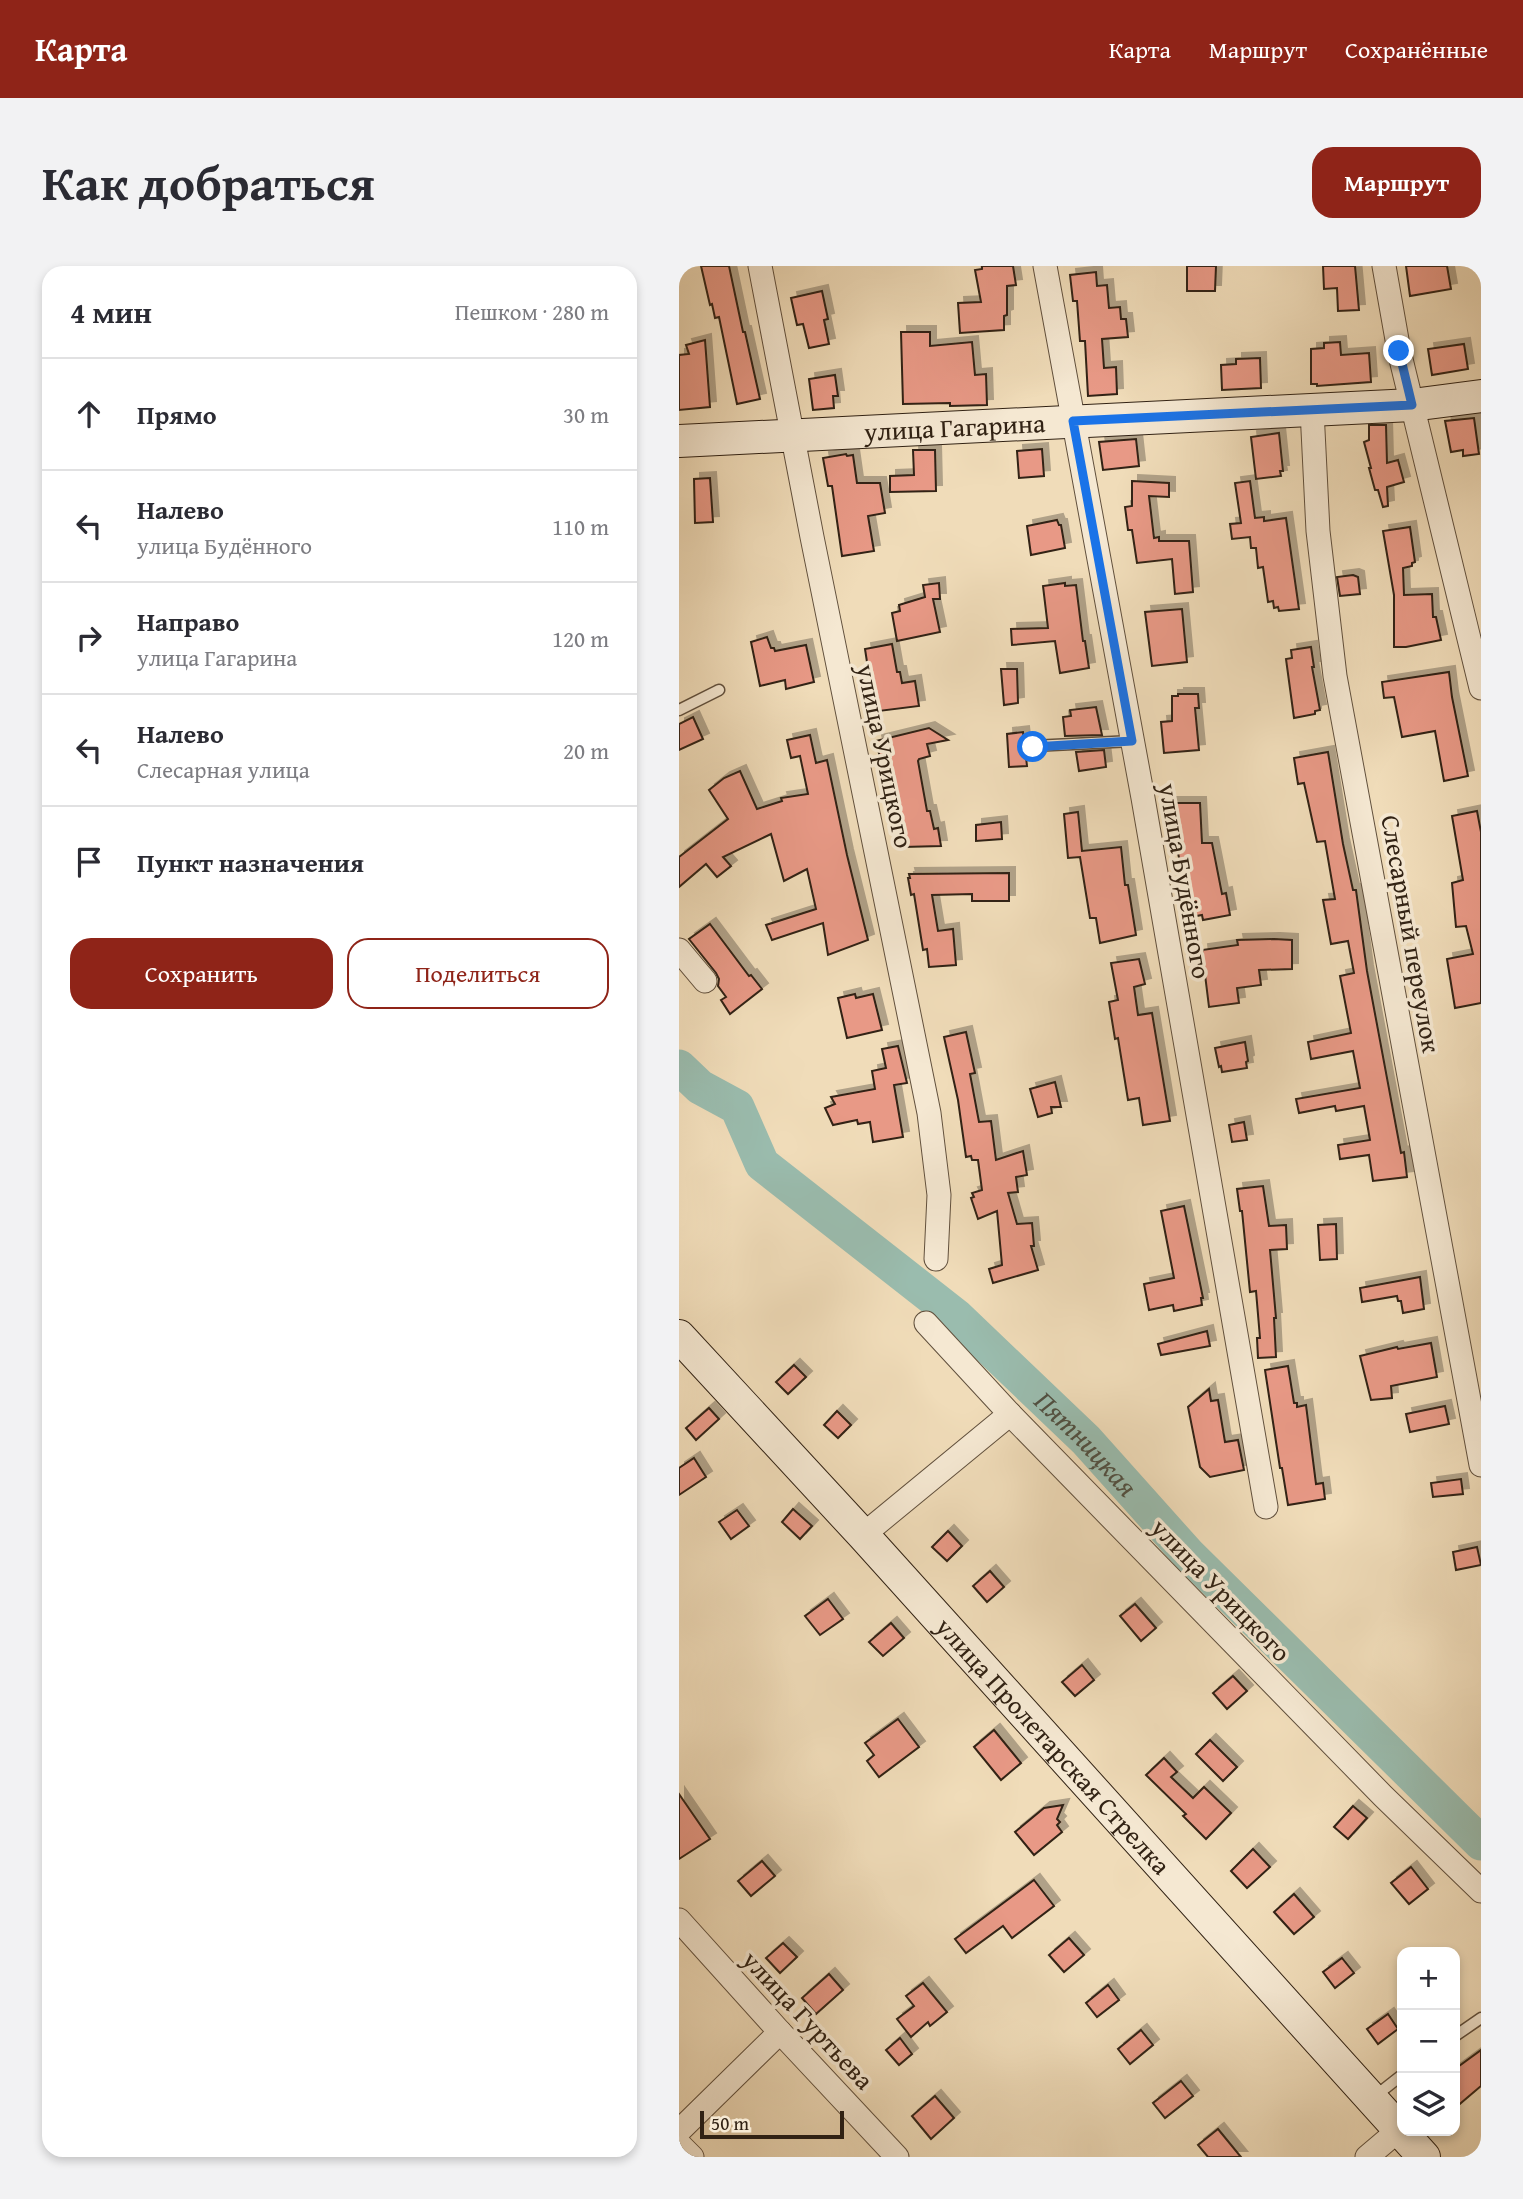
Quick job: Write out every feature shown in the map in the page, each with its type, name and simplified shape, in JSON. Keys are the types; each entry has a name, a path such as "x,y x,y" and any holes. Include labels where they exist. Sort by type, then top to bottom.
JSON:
{"street":[{"name":"улица Урицкого","path":"760,266 929,1113 939,1195 936,1259"},
{"name":"улица Будённого","path":"1045,266 1132,741 1266,1507"},
{"path":"1384,266 1412,405 1481,688"},
{"name":"улица Гагарина","path":"679,441 1412,405 1481,396"},
{"name":"Слесарный переулок","path":"1312,410 1318,531 1335,676 1481,1465"},
{"path":"679,950 705,981"},
{"name":"улица Урицкого","path":"926,1323 1010,1414 1383,1796 1481,1891"},
{"name":"улица Пролетарская Стрелка","path":"679,1336 863,1535 1397,2126"},
{"path":"863,1535 1010,1414"},
{"name":"улица Гуртьева","path":"679,1920 897,2157"},
{"path":"679,2131 780,2032"},
{"path":"1367,2157 1397,2132"},
{"name":"улица Пролетарская Стрелка","path":"1406,2136 1424,2157"},
{"path":"679,2144 692,2157"}],"lane":[{"path":"679,710 719,690"},
{"path":"1033,747 1132,741"},
{"path":"1460,2033 1481,2018"},
{"path":"1372,2099 1397,2079"}],"building":[{"path":"701,266 729,266 760,399 737,404 719,317 715,318 712,304 710,305"},
{"path":"982,266 1013,266 1016,285 1007,286 1004,330 960,333 958,303 981,302 975,270 982,269"},
{"path":"1187,266 1216,266 1215,291 1187,291"},
{"path":"1323,266 1355,266 1359,310 1338,311 1337,288 1324,289"},
{"path":"1406,266 1447,266 1451,289 1410,296"},
{"path":"1096,272 1097,286 1107,285 1109,308 1120,307 1121,319 1126,319 1128,337 1102,339 1104,368 1116,367 1117,394 1088,396 1085,341 1080,341 1077,301 1073,301 1070,275"},
{"path":"822,291 828,319 824,320 829,344 809,348 803,324 797,325 791,298"},
{"path":"901,332 930,332 930,346 972,342 975,375 986,374 987,405 903,404"},
{"path":"705,340 710,407 679,410 679,355 689,354 686,345"},
{"path":"1340,342 1341,355 1369,353 1371,382 1317,386 1311,384 1311,349 1324,348 1324,343"},
{"path":"1464,344 1468,369 1432,375 1428,349"},
{"path":"1260,358 1261,388 1222,390 1221,365 1236,364 1236,359"},
{"path":"835,375 838,396 833,396 834,408 813,410 809,379"},
{"path":"1474,418 1479,454 1463,456 1463,450 1451,452 1445,421"},
{"path":"1369,425 1386,425 1387,463 1398,460 1404,482 1387,487 1388,506 1383,507 1369,468 1364,442 1369,440"},
{"path":"1279,433 1283,471 1280,471 1281,476 1256,479 1251,437"},
{"path":"1136,439 1139,466 1103,470 1099,442"},
{"path":"1042,449 1044,476 1019,478 1017,451"},
{"path":"913,450 935,450 936,491 890,492 890,476 914,475"},
{"path":"853,455 857,483 880,483 885,513 868,516 874,551 842,556 832,486 828,486 823,458"},
{"path":"710,478 713,522 695,523 694,479"},
{"path":"1132,481 1169,483 1169,497 1149,496 1154,538 1159,537 1159,541 1189,541 1193,592 1175,594 1172,559 1137,563 1125,507 1132,506"},
{"path":"1250,481 1255,518 1264,517 1264,521 1286,518 1299,609 1279,611 1278,607 1274,608 1273,601 1268,602 1263,567 1258,568 1256,548 1251,548 1250,537 1232,539 1230,524 1241,523 1235,483"},
{"path":"1057,520 1061,525 1065,548 1031,555 1027,526"},
{"path":"1410,527 1415,562 1412,566 1403,568 1404,595 1432,594 1433,617 1436,617 1441,640 1394,647 1394,595 1383,531"},
{"path":"1337,577 1358,577 1360,594 1340,596"},
{"path":"939,583 940,599 933,599 940,632 897,641 892,613 900,611 899,605 925,597 923,585"},
{"path":"1065,583 1065,586 1076,585 1089,668 1060,673 1055,641 1012,645 1011,629 1048,628 1043,586"},
{"path":"1182,609 1187,662 1152,666 1145,612"},
{"path":"767,637 775,651 806,645 814,682 786,689 785,680 760,686 751,642"},
{"path":"892,644 897,672 900,672 902,683 915,681 919,706 871,712 868,688 871,688 865,649"},
{"path":"1311,647 1320,710 1315,711 1315,714 1294,718 1286,659 1292,658 1291,650"},
{"path":"1001,669 1017,669 1018,703 1004,705"},
{"path":"1449,672 1468,776 1444,781 1435,731 1402,737 1394,697 1384,698 1382,682"},
{"path":"1198,694 1199,708 1195,708 1199,750 1164,753 1161,722 1172,721 1172,696"},
{"path":"1096,707 1102,735 1065,736 1063,717 1071,716 1070,710"},
{"path":"693,717 703,739 679,750 679,724"},
{"path":"929,728 948,740 927,744 930,756 918,761 927,811 930,811 934,829 938,828 941,846 903,847 886,769 883,770 876,741"},
{"path":"1023,732 1027,766 1009,767 1007,734"},
{"path":"810,735 816,763 827,760 868,940 828,955 823,923 772,940 766,925 816,909 807,869 784,881 771,834 723,857 731,866 717,877 706,864 679,887 679,857 728,819 709,790 724,778 740,771 757,809 782,801 781,798 808,794 800,756 791,758 787,740"},
{"path":"1104,750 1106,767 1079,771 1076,752"},
{"path":"1328,752 1343,844 1353,890 1356,890 1367,971 1407,1177 1373,1181 1369,1155 1340,1159 1338,1145 1370,1140 1364,1106 1336,1111 1335,1106 1299,1113 1296,1099 1360,1088 1353,1051 1311,1059 1308,1042 1351,1033 1340,976 1354,973 1348,941 1331,944 1323,900 1335,899 1325,841 1317,842 1304,783 1298,784 1294,758"},
{"path":"1170,803 1200,803 1202,843 1212,843 1222,894 1226,893 1230,915 1203,920 1202,915 1191,917 1176,843 1172,844"},
{"path":"1477,811 1481,832 1481,1003 1455,1008 1447,959 1473,954 1466,926 1456,927 1452,883 1463,880 1452,816"},
{"path":"1078,812 1082,851 1121,847 1125,885 1128,885 1136,935 1100,943 1096,918 1090,918 1080,857 1068,858 1064,814"},
{"path":"1001,822 1002,839 976,841 976,825"},
{"path":"1009,873 1009,901 972,901 972,894 932,895 938,931 953,929 956,965 929,967 927,949 923,950 914,894 911,895 909,874"},
{"path":"710,924 762,989 730,1014 721,1000 726,997 718,986 716,973 689,939"},
{"path":"1237,940 1292,940 1292,969 1259,970 1261,985 1237,988 1239,1003 1209,1007 1202,950 1238,945"},
{"path":"1139,959 1145,984 1134,987 1138,1015 1152,1013 1170,1121 1143,1125 1139,1098 1128,1100 1109,1002 1118,1000 1111,963"},
{"path":"855,994 856,998 873,994 882,1030 847,1038 838,998"},
{"path":"966,1032 975,1073 970,1074 979,1122 991,1121 996,1160 1023,1151 1027,1175 1016,1177 1018,1192 1008,1193 1017,1224 1032,1223 1034,1246 1031,1246 1038,1270 993,1283 989,1269 1002,1265 997,1211 978,1219 971,1198 974,1197 972,1193 982,1190 978,1160 972,1160 971,1156 966,1157 958,1100 944,1037"},
{"path":"1245,1042 1247,1068 1222,1072 1215,1048"},
{"path":"898,1046 907,1083 894,1085 903,1137 873,1142 870,1122 858,1124 857,1120 833,1125 825,1108 835,1104 831,1097 875,1089 872,1071 886,1068 882,1049"},
{"path":"1055,1082 1061,1107 1051,1107 1052,1113 1038,1117 1030,1089"},
{"path":"1244,1122 1247,1140 1232,1142 1229,1125"},
{"path":"1263,1186 1269,1226 1286,1225 1287,1249 1270,1250 1276,1318 1276,1357 1258,1358 1257,1338 1260,1338 1256,1291 1250,1292 1242,1211 1237,1189"},
{"path":"1184,1206 1203,1298 1202,1305 1174,1311 1173,1305 1149,1310 1144,1284 1174,1278 1161,1211"},
{"path":"1336,1224 1337,1259 1320,1260 1318,1225"},
{"path":"1420,1277 1424,1309 1403,1313 1401,1301 1398,1301 1397,1296 1362,1302 1360,1288"},
{"path":"1207,1331 1210,1346 1161,1355 1158,1344"},
{"path":"1431,1343 1437,1377 1391,1386 1392,1398 1371,1400 1360,1356 1397,1347 1398,1349"},
{"path":"794,1365 806,1377 788,1394 776,1382"},
{"path":"1288,1366 1294,1403 1297,1403 1297,1407 1306,1405 1316,1484 1323,1483 1325,1499 1288,1505 1265,1370"},
{"path":"1209,1389 1211,1401 1218,1400 1225,1442 1238,1440 1244,1470 1210,1477 1200,1467 1188,1407"},
{"path":"1445,1406 1449,1424 1410,1432 1406,1414"},
{"path":"709,1408 719,1419 696,1440 686,1428"},
{"path":"837,1411 851,1425 838,1438 824,1425"},
{"path":"694,1458 706,1477 679,1495 679,1468"},
{"path":"1461,1479 1463,1494 1433,1497 1431,1483"},
{"path":"793,1509 812,1526 800,1539 782,1522"},
{"path":"737,1510 749,1526 731,1539 719,1522"},
{"path":"948,1531 962,1546 947,1561 932,1547"},
{"path":"1477,1547 1481,1565 1456,1570 1453,1552"},
{"path":"990,1571 1004,1587 987,1602 973,1586"},
{"path":"828,1599 843,1619 820,1635 805,1616"},
{"path":"1135,1604 1156,1628 1141,1641 1120,1616"},
{"path":"891,1623 904,1638 883,1656 869,1642"},
{"path":"1082,1665 1094,1680 1075,1696 1062,1682"},
{"path":"1233,1676 1247,1691 1227,1709 1213,1693"},
{"path":"898,1719 919,1747 879,1777 867,1761 874,1755 865,1743"},
{"path":"994,1730 1021,1763 1001,1780 974,1747"},
{"path":"1210,1740 1237,1767 1223,1781 1196,1754"},
{"path":"1164,1758 1177,1772 1171,1777 1193,1798 1204,1787 1231,1813 1206,1839 1183,1816 1186,1814 1146,1775"},
{"path":"679,1794 710,1839 679,1859"},
{"path":"1063,1805 1057,1819 1060,1822 1057,1825 1062,1832 1034,1855 1015,1832 1044,1808"},
{"path":"1353,1806 1367,1818 1348,1839 1334,1827"},
{"path":"1253,1849 1270,1867 1247,1888 1231,1871"},
{"path":"762,1861 775,1876 751,1896 738,1881"},
{"path":"1411,1867 1428,1889 1409,1904 1391,1883"},
{"path":"1034,1880 1054,1906 1012,1938 1003,1926 966,1953 955,1939"},
{"path":"1294,1894 1314,1917 1294,1934 1274,1912"},
{"path":"1069,1938 1084,1955 1064,1972 1049,1955"},
{"path":"783,1943 797,1957 780,1973 766,1958"},
{"path":"1342,1958 1354,1973 1335,1988 1323,1972"},
{"path":"829,1974 843,1990 816,2014 802,1998"},
{"path":"923,1983 947,2012 930,2026 928,2022 911,2037 897,2019 914,2006 906,1996"},
{"path":"1108,1985 1119,2000 1097,2017 1086,2003"},
{"path":"1388,2014 1397,2028 1378,2044 1367,2029"},
{"path":"1141,2030 1153,2045 1130,2064 1118,2049"},
{"path":"900,2038 912,2054 899,2065 886,2050"},
{"path":"1481,2050 1481,2086 1460,2104 1460,2073 1460,2065"},
{"path":"1181,2081 1193,2096 1165,2118 1153,2103"},
{"path":"935,2096 954,2118 931,2139 912,2116"},
{"path":"1218,2129 1241,2157 1208,2157 1198,2145"}],"waterway":[{"name":"Пятницкая","path":"679,1067 700,1087 737,1107 762,1164 956,1316 1086,1440 1188,1554 1481,1843"}],"route":[{"path":"1033,747 1132,741 1073,421 1412,405 1399,351"}]}
